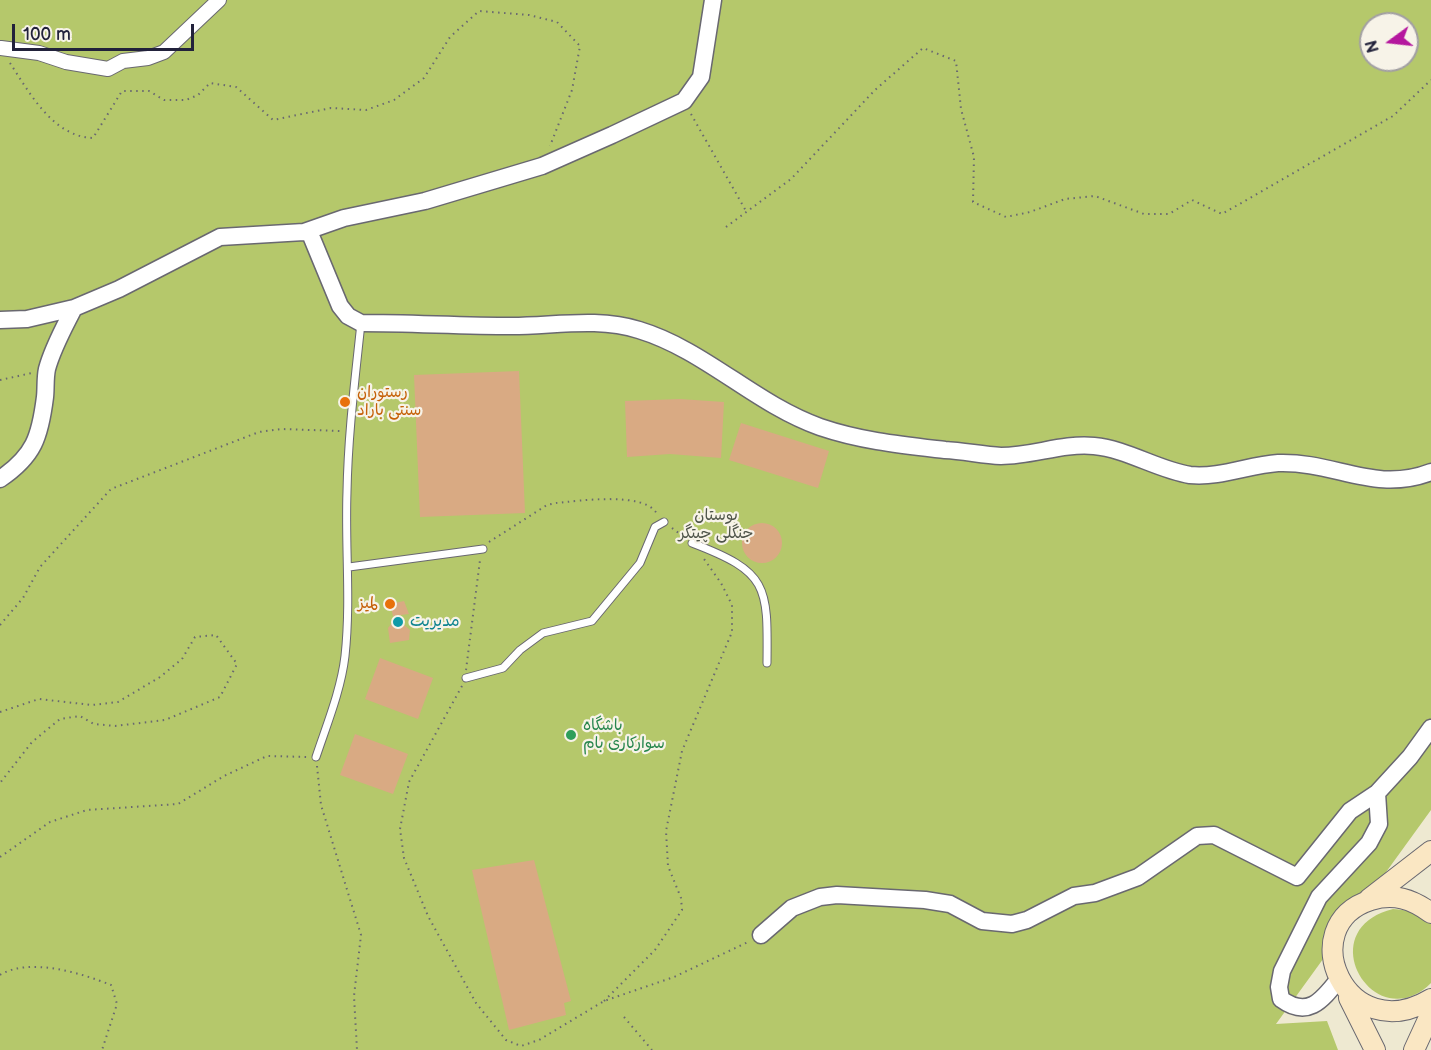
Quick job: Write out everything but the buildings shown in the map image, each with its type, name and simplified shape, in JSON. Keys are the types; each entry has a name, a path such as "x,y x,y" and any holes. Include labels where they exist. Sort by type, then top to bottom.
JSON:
{"main road":[{"path":"1375,1050 1332,963 1333,944 1339,927 1350,913 1431,851"},
{"path":"1365,902 1382,897 1399,897 1416,902 1431,913"},
{"path":"1343,988 1364,1008 1383,1014 1403,1013 1431,999"},
{"path":"1414,1050 1431,1013"}],"street":[{"path":"1,48 39,52 66,62 108,69 123,61 148,58 164,52 219,0"},
{"path":"0,320 27,319 74,308 119,289 220,237 309,231 344,218 426,201 542,166 684,101 700,77 713,0"},
{"path":"309,231 340,306 348,316 361,323 512,326 593,322 639,330 719,371 780,410 819,427 874,443 1002,456 1069,444 1099,446 1189,475 1212,475 1277,463 1305,464 1378,481 1404,480 1431,472"},
{"path":"0,479 26,459 36,442 43,413 47,370 56,343 74,308"},
{"path":"761,935 792,908 820,897 837,895 950,904 982,921 1011,924 1027,920 1074,896 1095,893 1138,877 1197,836 1214,835 1297,877 1350,811 1377,793 1410,757 1431,728"},
{"path":"1343,988 1325,996 1308,1008 1293,1008 1281,999 1279,987 1282,970 1319,897 1369,843 1379,824 1377,793"}],"lane":[{"path":"316,757 336,698 345,657 350,567 346,495 349,431 361,323"},
{"path":"466,678 503,668 520,650 543,633 592,621 640,564 655,527 664,522"},
{"path":"692,543 731,558 750,572 763,589 767,620 767,663"},
{"path":"350,567 483,549"}],"path":[{"path":"1,48 30,95 55,122 78,137 93,138 122,91 149,92 164,100 186,100 198,95 210,83 236,87 273,120 331,108 366,110 394,100 424,78 450,37 479,11 529,15 557,22 580,46 572,90 542,166"},
{"path":"726,227 791,179 875,90 923,48 956,61 961,109 974,157 972,202 1006,217 1065,200 1095,196 1144,214 1169,214 1192,200 1222,214 1394,116 1431,80"},
{"path":"684,101 746,212"},
{"path":"0,380 47,370"},
{"path":"0,625 23,598 40,567 111,489 259,432 281,429 349,431"},
{"path":"604,1001 655,950 682,910 681,898 668,866 666,831 682,751 732,632 732,605 721,583 692,543 664,522 655,510 627,500 556,503 541,509 488,542 483,549 478,566 466,678 409,782 400,829 404,858 428,916 476,1003 506,1040 521,1046 539,1040 604,1001 674,977 761,935"},
{"path":"0,712 39,699 92,705 117,702 160,677 182,659 195,637 216,635 237,664 220,697 165,720 115,726 94,724 80,716 60,719 32,742 0,783"},
{"path":"0,857 50,822 87,810 177,804 224,776 267,756 316,757 321,805 361,934 354,996 357,1050"},
{"path":"0,975 12,967 38,966 90,976 111,985 117,1004 102,1050"},
{"path":"624,1017 652,1050"}],"green space":[{"name":"بوستان جنگلی چیتگر","path":"0,0 1431,0 1431,810 1276,1024 1327,1021 1338,1050 0,1050"},
{"path":"1393,909 1414,913 1431,923 1431,983 1410,997 1390,998 1372,990 1360,975 1353,956 1356,937 1368,921"}],"place":[{"name":"رستوران سنتی باراد","path":"345,402"},
{"name":"لمیز","path":"390,604"},
{"name":"مدیریت","path":"398,622"},
{"name":"باشگاه سوارکاری بام","path":"571,735"}]}
